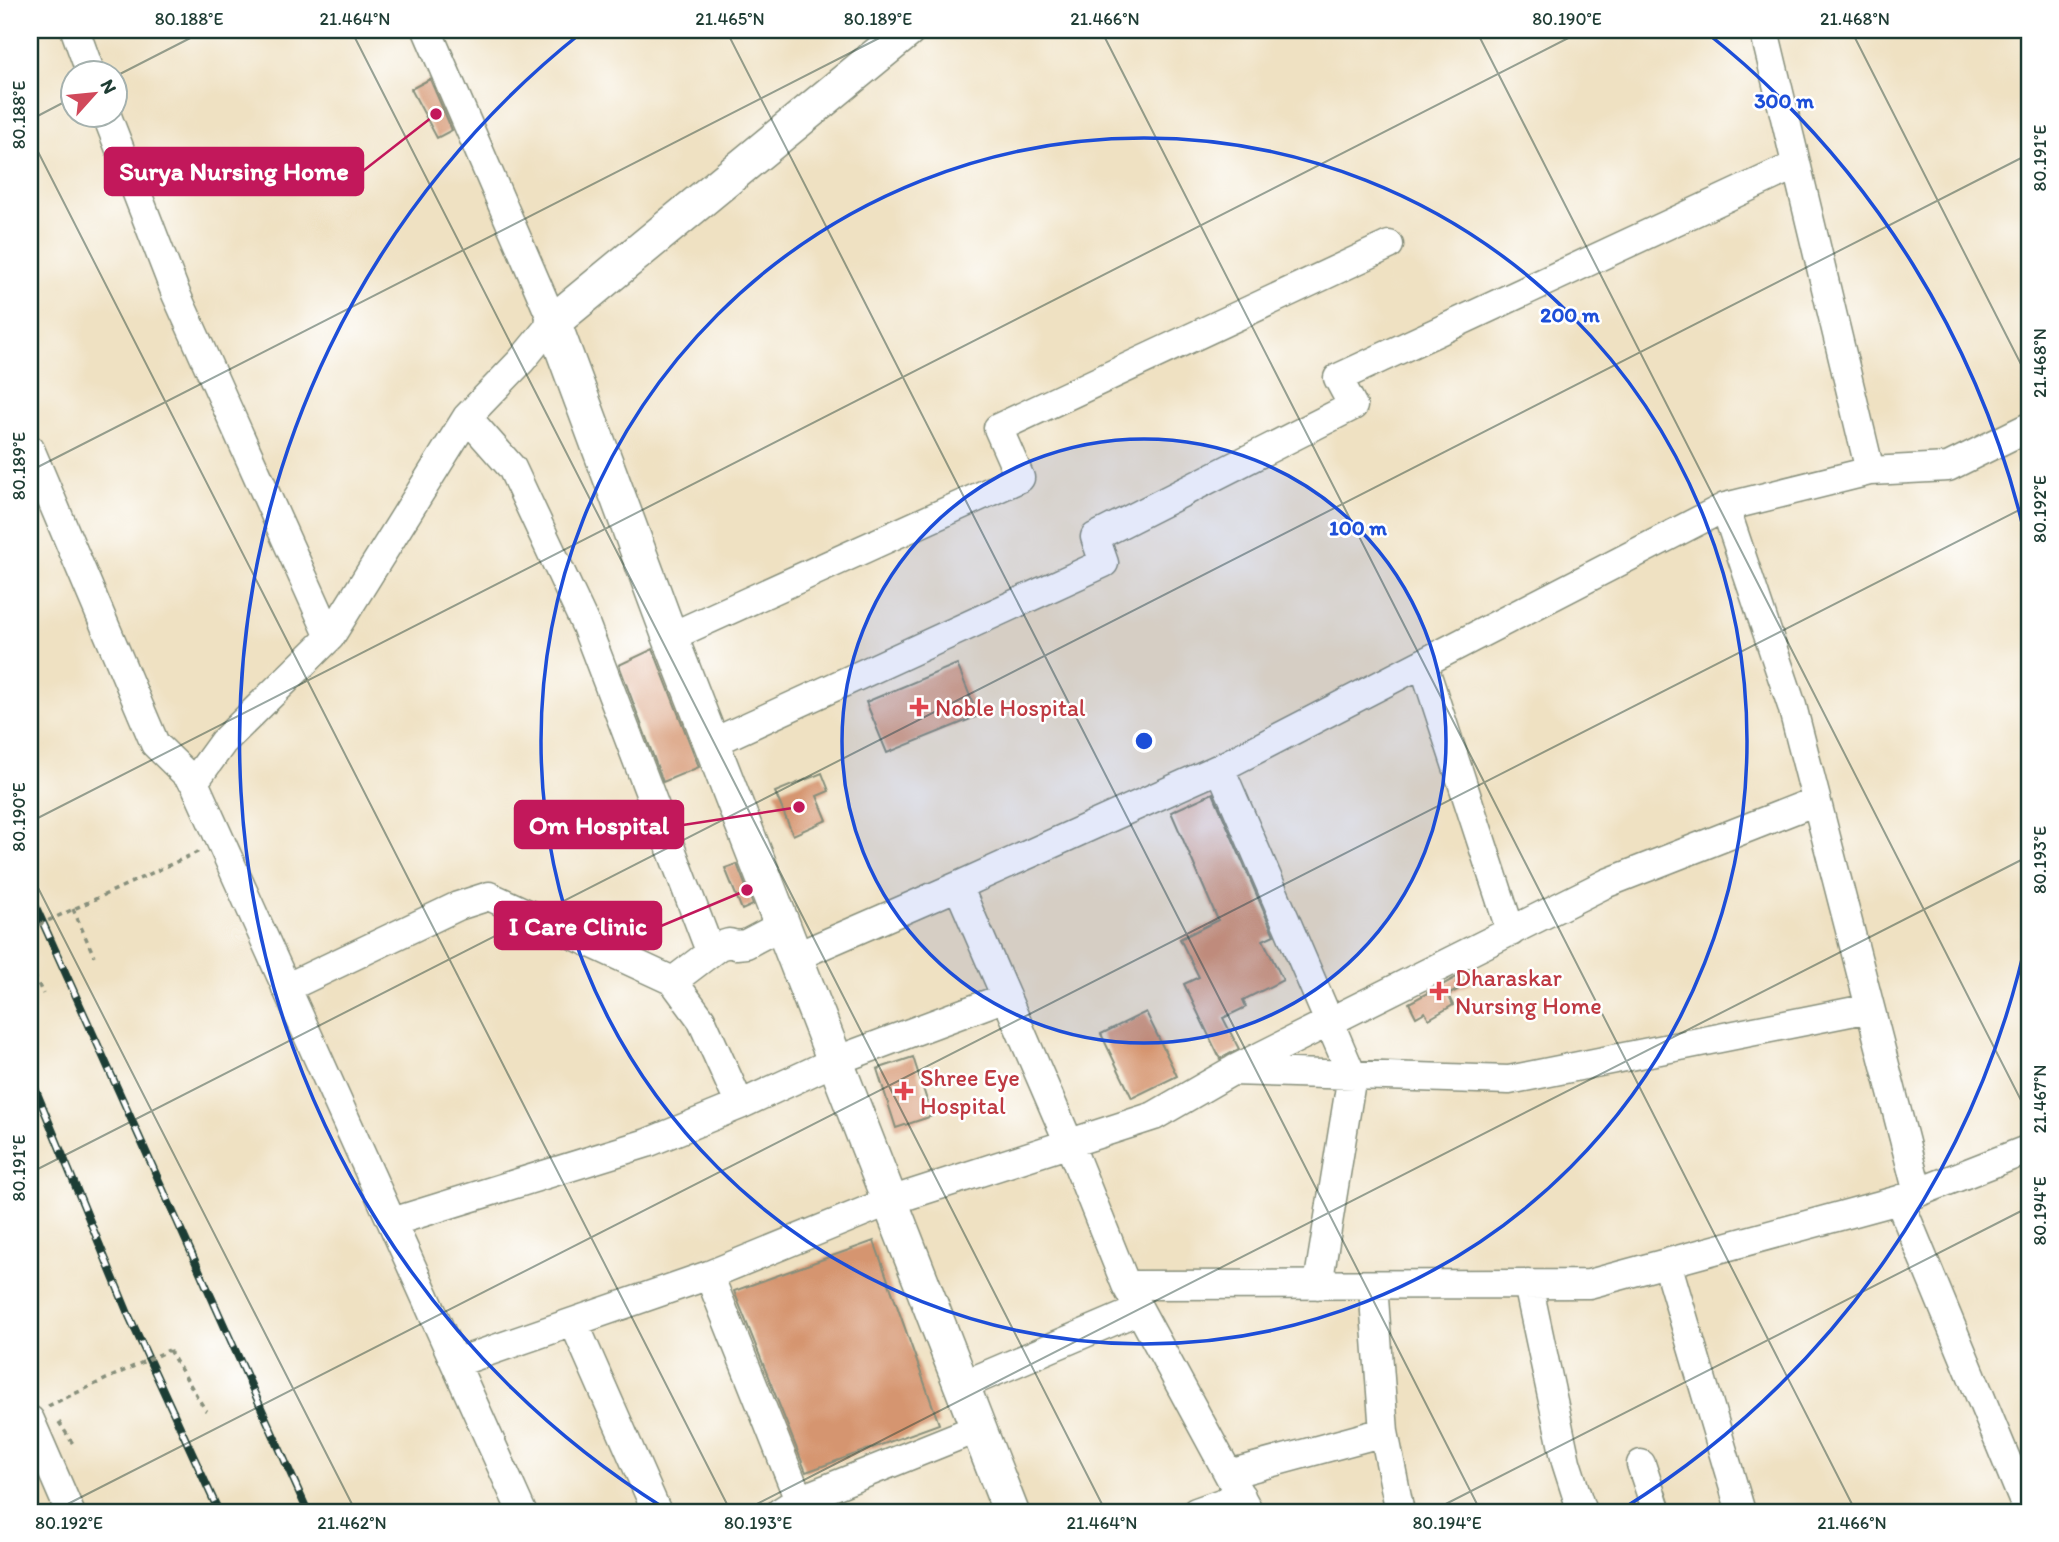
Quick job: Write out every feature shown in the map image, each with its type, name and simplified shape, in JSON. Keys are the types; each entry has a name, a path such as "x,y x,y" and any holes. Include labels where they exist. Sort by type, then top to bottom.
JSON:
{"main road":[{"path":"908,30 553,322 670,637 1011,1512"}],"street":[{"path":"75,30 86,60"},
{"path":"194,782 223,742 330,637 467,417 521,361 553,322 427,30"},
{"path":"1764,30 1870,471"},
{"path":"112,130 176,295 330,637"},
{"path":"712,743 1104,563 1095,537 1353,405 1338,378 1796,165"},
{"path":"670,637 1020,478 998,428 1389,245"},
{"path":"467,417 512,468 586,626 710,951"},
{"path":"673,981 710,951 729,943 736,945 789,941 958,886 1220,768 1725,507 1870,471 1948,467 2029,427"},
{"path":"30,449 155,744 194,782 522,1512"},
{"path":"1725,507 1791,706 1870,1009 1908,1197 2028,1512"},
{"path":"1423,663 1511,932"},
{"path":"1220,768 1352,1075 1318,1285"},
{"path":"455,1363 709,1275 890,1201 1154,1116 1232,1071 1607,883 1816,801"},
{"path":"958,886 1069,1143 1126,1286 1240,1494"},
{"path":"286,988 458,905 489,896 673,981 701,1019 740,1105"},
{"path":"392,1222 647,1143 740,1105 835,1061 1006,997"},
{"path":"1232,1071 1509,1080 1870,1009"},
{"path":"1126,1286 1589,1284 1908,1197 2029,1149"},
{"path":"1667,1263 1741,1512"},
{"path":"709,1275 789,1506 978,1428"},
{"path":"1373,1284 1384,1432 1400,1512"},
{"path":"1528,1284 1566,1462 1582,1512"},
{"path":"961,1386 1139,1310"},
{"path":"574,1323 657,1512"},
{"path":"44,1414 70,1512"},
{"path":"1196,1512 1384,1432"},
{"path":"1641,1464 1657,1512"}],"path":[{"path":"30,929 202,850"},
{"path":"73,909 94,956"},
{"path":"30,966 43,994"},
{"path":"75,1447 44,1414 169,1350 206,1410"}],"building":[{"path":"430,79 452,130 437,138 411,89"},
{"path":"653,649 699,767 663,782 619,665"},
{"path":"957,664 978,716 887,753 866,702"},
{"path":"822,773 829,791 817,796 827,820 793,835 775,792"},
{"path":"1213,793 1274,935 1263,940 1283,980 1243,1000 1246,1007 1223,1018 1239,1049 1220,1059 1184,984 1199,977 1180,939 1218,920 1171,812"},
{"path":"737,864 753,905 742,910 725,868"},
{"path":"1464,973 1470,983 1448,995 1453,1005 1429,1019 1425,1012 1416,1017 1409,1003"},
{"path":"1146,1012 1177,1076 1132,1098 1101,1034"},
{"path":"913,1057 932,1116 896,1128 877,1069"},
{"path":"874,1241 939,1424 806,1472 734,1291"}],"railway":[{"path":"30,894 308,1512"},
{"path":"30,1076 129,1316 219,1512"}],"place":[{"name":"Surya Nursing Home","path":"436,114"},
{"name":"Noble Hospital","path":"919,707"},
{"name":"Om Hospital","path":"799,807"},
{"name":"I Care Clinic","path":"747,890"},
{"name":"Dharaskar Nursing Home","path":"1439,991"},
{"name":"Shree Eye Hospital","path":"904,1091"}]}
